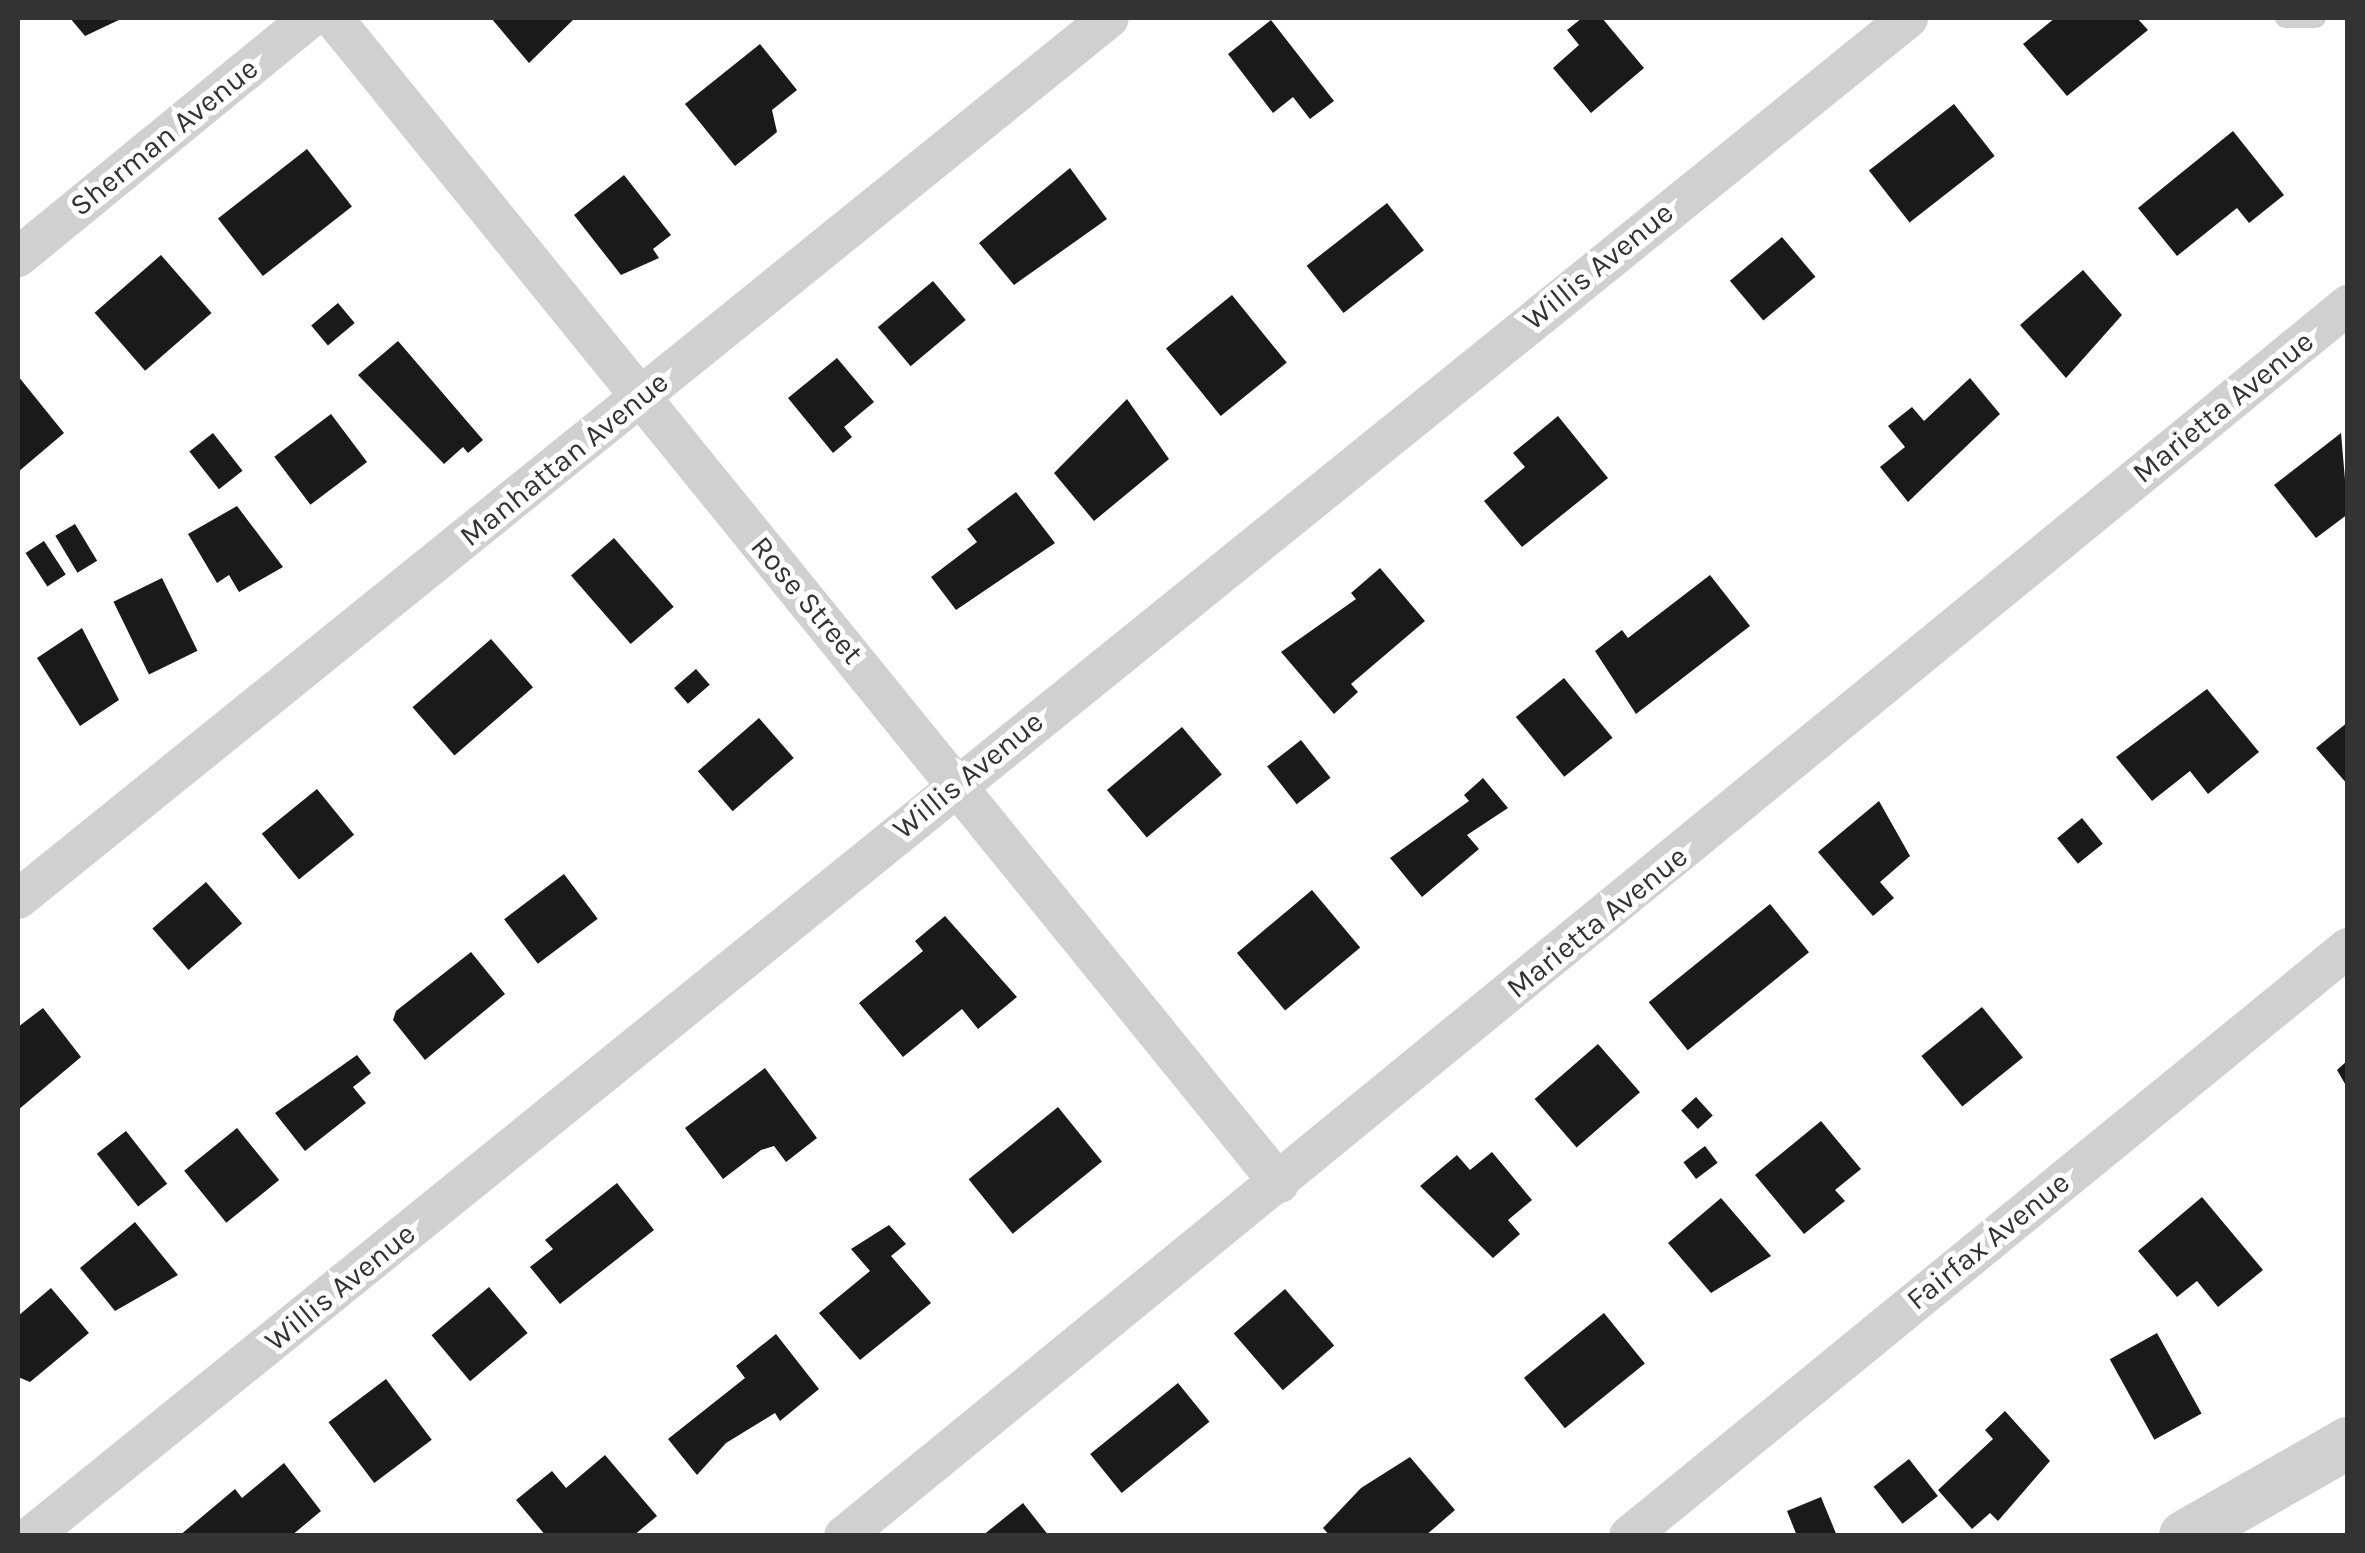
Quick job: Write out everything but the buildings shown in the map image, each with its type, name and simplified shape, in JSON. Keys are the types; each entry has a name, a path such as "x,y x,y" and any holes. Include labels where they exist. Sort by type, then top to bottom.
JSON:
{"street":[{"name":"Sherman Avenue","path":"18,257 310,18"},
{"name":"Rose Street","path":"333,18 1280,1182"},
{"name":"Manhattan Avenue","path":"18,899 1109,18"},
{"name":"Willis Avenue","path":"31,1536 957,782 1908,18"},
{"name":"Marietta Avenue","path":"844,1536 2348,304"},
{"name":"Fairfax Avenue","path":"1629,1536 2348,948"},
{"path":"2186,1536 2348,1443"}],"lane":[{"path":"2286,18 2316,18"}]}
